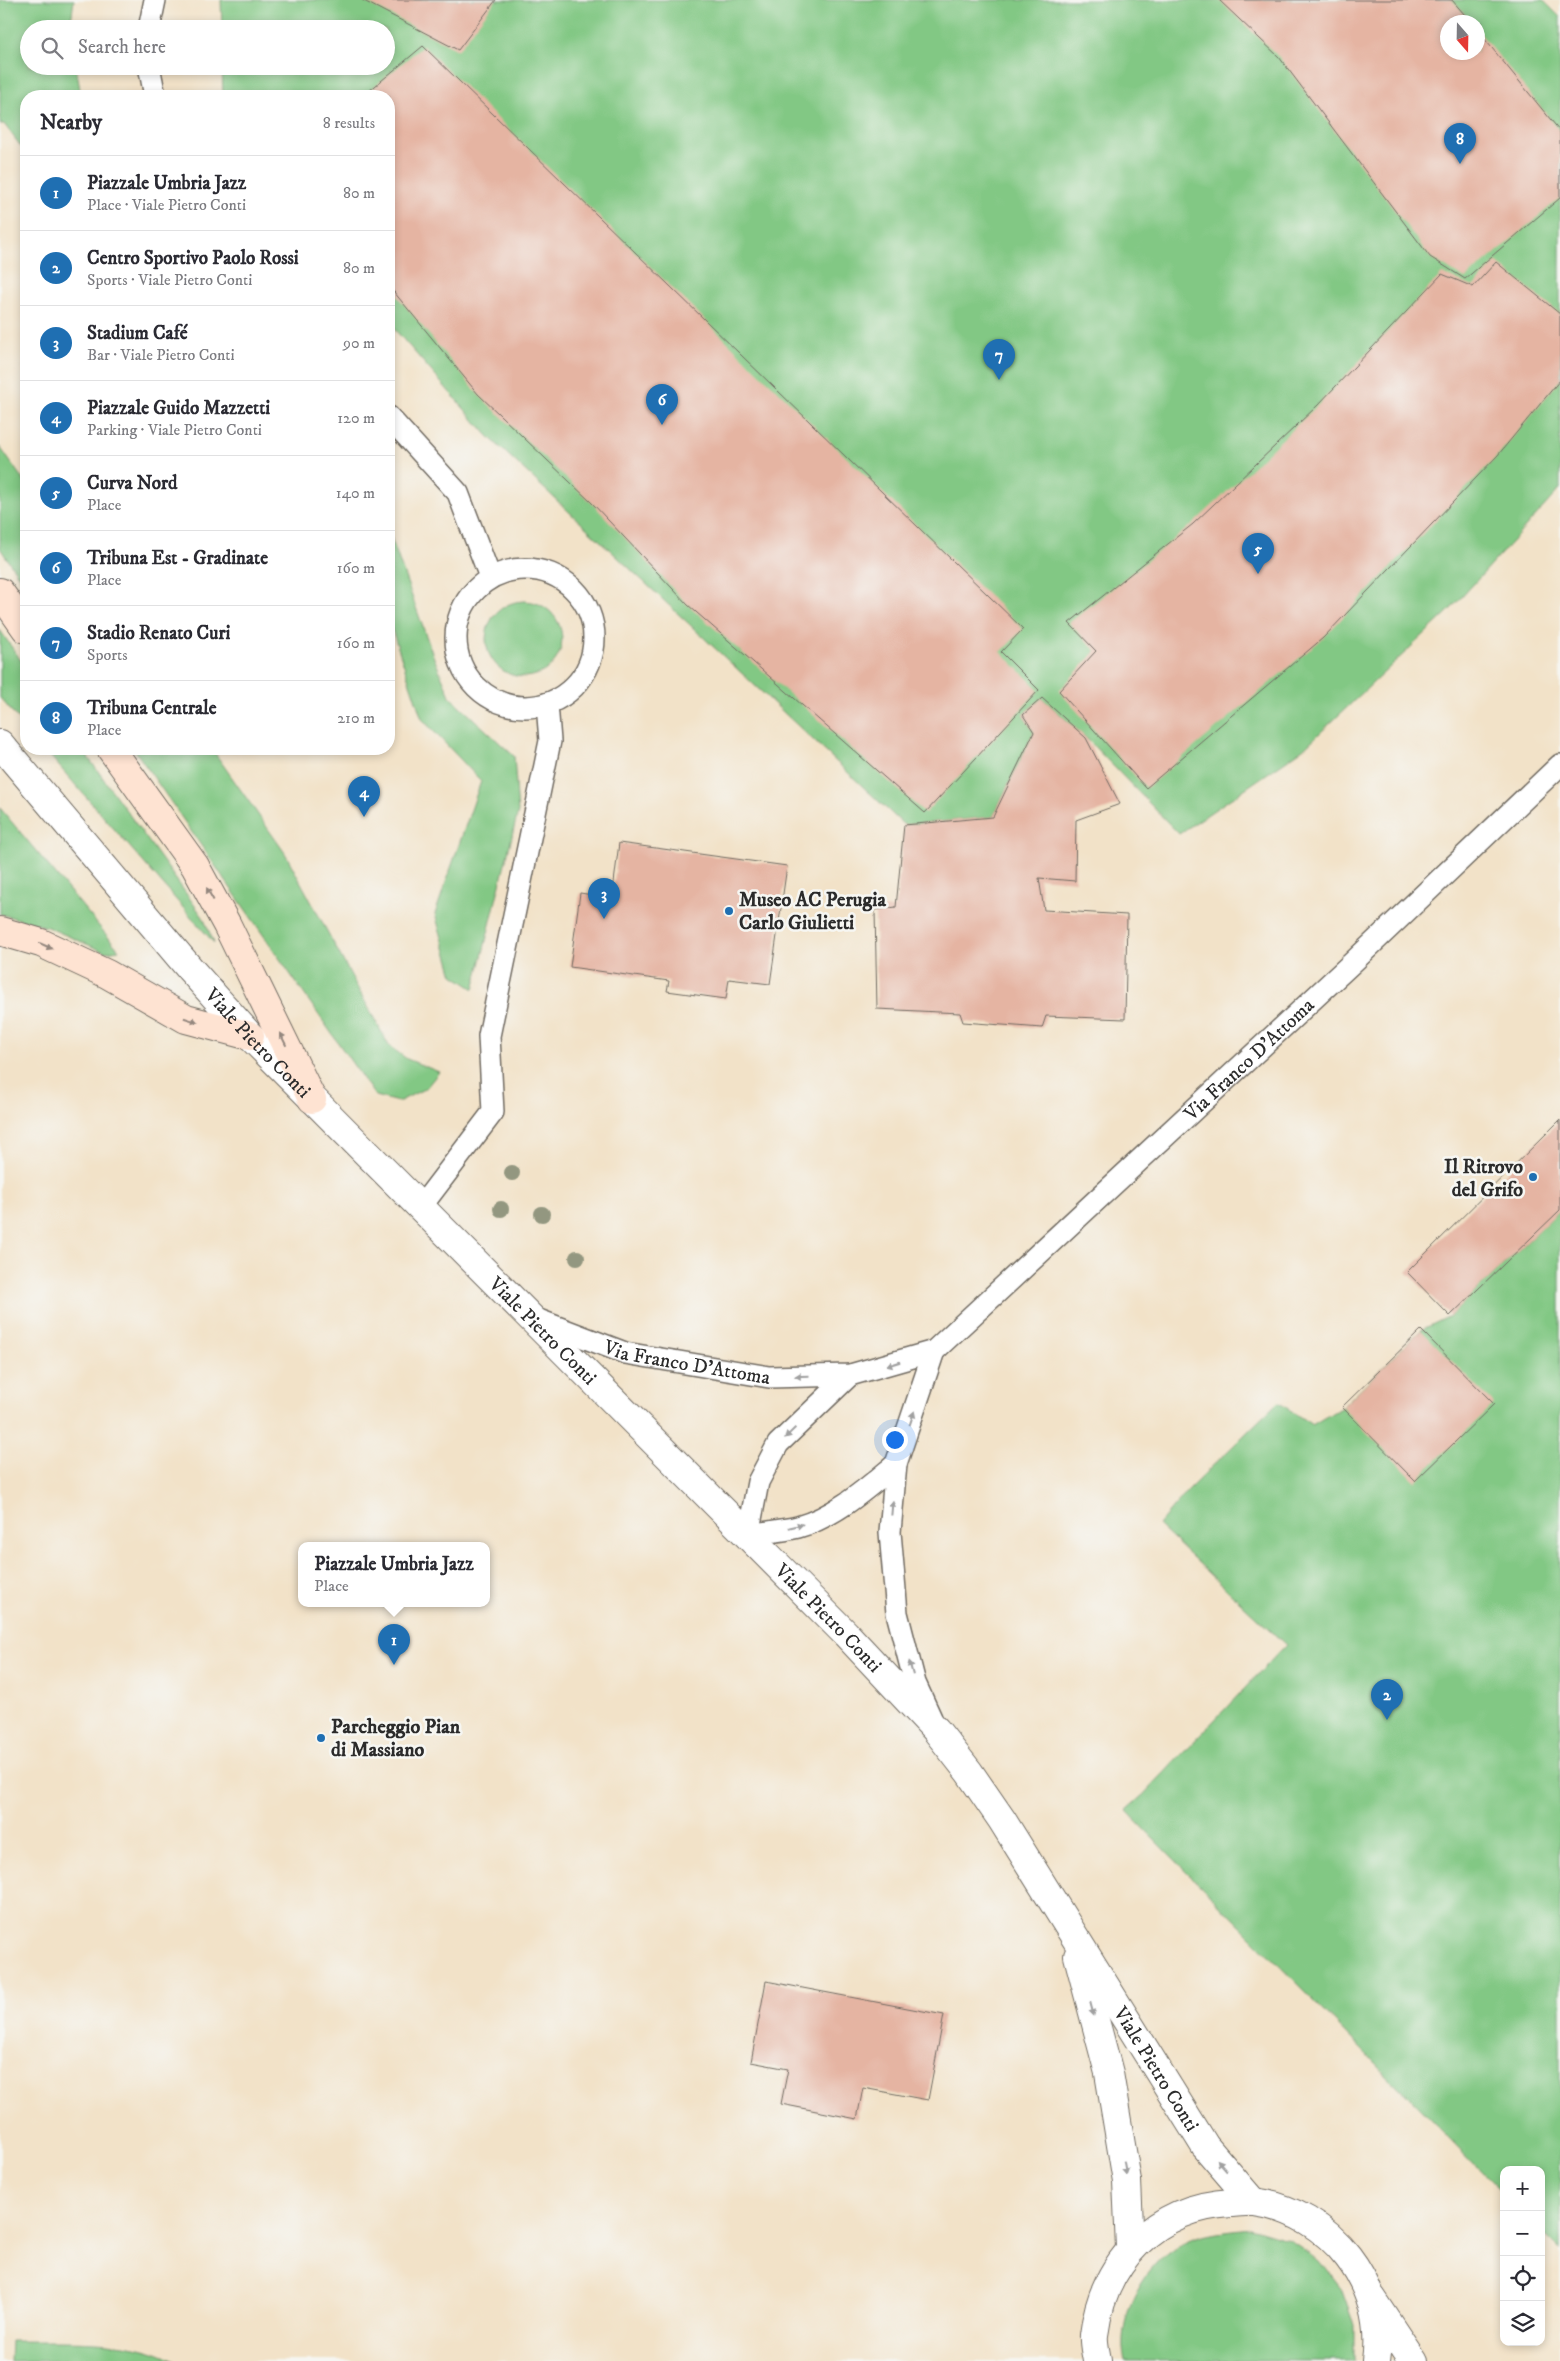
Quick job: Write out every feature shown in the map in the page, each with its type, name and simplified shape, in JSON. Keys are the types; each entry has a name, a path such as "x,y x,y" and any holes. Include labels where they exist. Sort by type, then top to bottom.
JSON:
{"main road":[{"path":"0,592 20,620"},
{"path":"115,755 195,866 226,924 312,1099"},
{"path":"0,931 41,943 107,974 186,1020 250,1036"}],"street":[{"name":"Viale Pietro Conti","path":"0,744 191,970 250,1036 748,1535 936,1730 974,1780 1071,1928 1205,2146 1254,2202"},
{"name":"Viale Pietro Conti","path":"1071,1928 1108,2073 1127,2181 1130,2248"},
{"path":"1097,2361 1094,2336 1105,2289 1130,2248 1166,2220 1208,2204 1254,2202 1292,2212 1327,2233 1354,2263 1372,2298 1414,2361"},
{"path":"1372,2298 1379,2341 1376,2361"}],"lane":[{"path":"151,20 155,0"},
{"path":"151,75 154,90"},
{"path":"395,424 458,493 490,577"},
{"path":"512,569 535,569 558,576 576,590 590,609 595,632 593,655 584,676 567,694 547,704 524,708 502,704 482,693 467,676 458,656 456,633 461,611 473,592 490,577 512,569"},
{"path":"420,1208 493,1112 489,1036 550,741 547,704"},
{"name":"Via Franco D'Attoma","path":"529,1317 625,1353 769,1377 850,1375 934,1351 1352,963 1560,765"},
{"name":"Via Franco D'Attoma","path":"934,1351 896,1464 890,1532 897,1613 915,1682 936,1730"},
{"name":"Via Franco D'Attoma","path":"748,1535 758,1482 778,1444 850,1375"},
{"path":"748,1535 800,1526 834,1511 862,1492 896,1464"}],"green space":[{"path":"0,0 74,0 71,20 20,20 20,75 78,75 80,90 20,90 20,145 4,124 0,124"},
{"path":"221,0 1543,0 1560,17 1560,489 1449,611 1303,749 1179,834 1086,738 1042,698 1023,715 1034,732 993,817 904,825 488,436 395,330 395,90 223,90 222,75 395,75 395,20 222,20"},
{"path":"0,447 20,475 20,578 0,548"},
{"path":"395,549 434,658 451,698 514,756 518,812 474,989 453,975 435,914 481,781 422,719 395,639"},
{"path":"524,601 538,604 551,612 559,625 562,639 559,653 551,666 538,674 524,677 510,674 497,666 489,653 486,639 489,625 497,612 510,604"},
{"path":"0,630 20,659 20,721 0,698"},
{"path":"49,755 86,755 203,917 214,943"},
{"path":"138,755 216,755 285,853 389,1046 407,1059 439,1072 426,1088 398,1102 375,1096"},
{"path":"0,808 119,950 105,952 47,927 0,914"},
{"path":"1560,1210 1560,2251 1545,2236 1545,2166 1500,2166 1500,2190 1126,1810 1143,1795 1286,1645 1158,1525 1188,1490 1278,1402 1312,1425 1342,1407 1421,1330 1450,1316"},
{"path":"1251,2228 1290,2240 1319,2260 1342,2290 1354,2324 1354,2361 1125,2361 1123,2346 1127,2314 1141,2283 1162,2257 1174,2248 1201,2235"},
{"path":"11,2341 73,2341 117,2344 138,2347 175,2361 10,2361"}],"building":[{"path":"362,0 496,0 458,50"},
{"path":"1219,0 1452,0 1465,15 1440,15 1440,60 1485,60 1485,40 1560,131 1560,198 1465,279 1430,257 1279,57"},
{"path":"423,46 1023,629 1001,652 1039,690 925,813 688,605 592,503 478,394 395,293 395,90 370,90 388,75 395,75 395,69"},
{"path":"1496,262 1560,314 1560,380 1498,455 1323,638 1146,788 1059,691 1096,651 1069,623 1193,524 1318,405 1442,274 1473,287"},
{"path":"1042,698 1086,738 1120,804 1076,820 1075,881 1039,878 1044,910 1127,915 1125,1019 1046,1016 1042,1028 963,1022 960,1013 877,1009 875,910 896,907 904,825 993,817 1034,732 1023,715"},
{"path":"619,843 787,866 770,984 729,979 726,999 667,991 669,981 570,967 580,893 612,898"},
{"path":"1560,1120 1560,1210 1450,1316 1407,1272"},
{"path":"1421,1330 1494,1404 1415,1481 1342,1407"},
{"path":"766,1981 944,2015 928,2100 863,2088 857,2119 781,2104 788,2069 751,2062"}],"place":[{"name":"Tribuna Centrale","path":"1460,164"},
{"name":"Stadio Renato Curi","path":"999,380"},
{"name":"Tribuna Est - Gradinate","path":"662,425"},
{"name":"Curva Nord","path":"1258,574"},
{"name":"Piazzale Guido Mazzetti","path":"364,817"},
{"name":"Museo AC Perugia Carlo Giulietti","path":"729,911"},
{"name":"Stadium Café","path":"604,919"},
{"name":"Il Ritrovo del Grifo","path":"1533,1177"},
{"name":"Piazzale Umbria Jazz","path":"394,1665"},
{"name":"Centro Sportivo Paolo Rossi","path":"1387,1720"},
{"name":"Parcheggio Pian di Massiano","path":"321,1738"}]}
